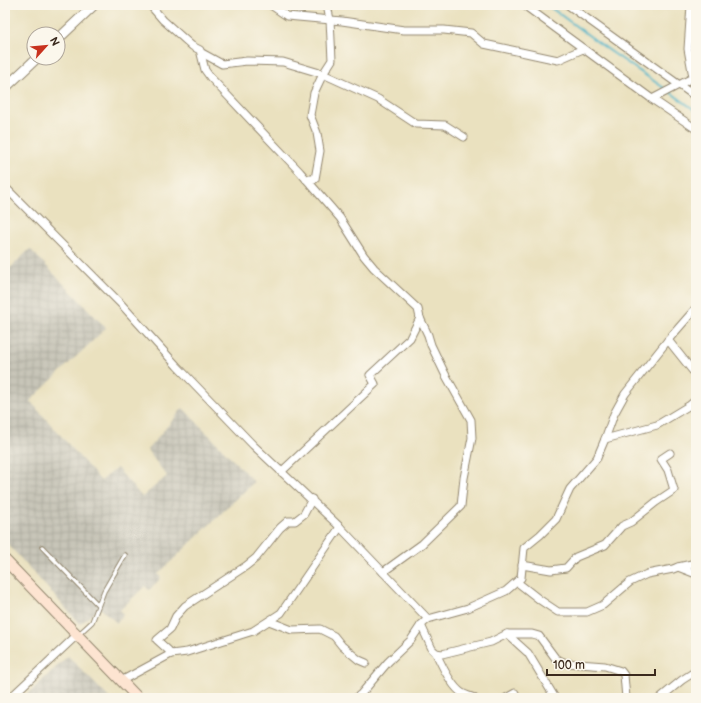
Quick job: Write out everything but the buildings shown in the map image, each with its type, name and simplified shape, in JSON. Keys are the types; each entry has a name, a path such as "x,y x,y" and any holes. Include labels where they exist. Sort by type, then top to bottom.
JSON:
{"main road":[{"path":"5,560 138,698"}],"street":[{"path":"66,31 94,5"},
{"path":"150,5 163,20 192,46 222,64 246,61 284,62 323,74 378,99 416,124 445,125 464,136"},
{"path":"271,5 287,16 404,30 444,30 471,33 484,44 558,60 583,48"},
{"path":"306,179 315,179 320,151 317,133 310,115 314,93 332,60 330,20 327,5"},
{"path":"524,5 652,99 696,129"},
{"path":"568,5 696,97"},
{"path":"652,99 695,77 688,49 691,5"},
{"path":"202,53 207,74 306,179 340,218 364,256 374,268 418,309 420,318 445,374 471,420 472,438 464,478 461,506 422,544 383,572"},
{"path":"5,88 28,66"},
{"path":"5,187 122,304 176,366 253,445 312,499 428,619"},
{"path":"356,698 388,662 411,640 421,625 428,619 468,608 506,591 517,582 520,578 524,548 540,535 556,518 570,488 597,458 606,439 614,414 625,394 668,340 696,308"},
{"path":"281,472 375,384 370,375 393,352 410,338 420,318"},
{"path":"668,340 696,375"},
{"path":"606,439 657,425 690,406 696,400"},
{"path":"522,565 551,570 566,568 576,557 605,545 622,526 631,522 666,494 674,490 668,470 661,459 670,452"},
{"path":"171,654 157,640 170,629 176,616 185,606 256,558 280,528 288,521 295,521 304,514 312,499"},
{"path":"121,681 171,654 187,652 252,631 281,613 340,527"},
{"path":"517,582 558,612 587,612 603,605 630,582 647,574 696,563"},
{"path":"678,566 696,574"},
{"path":"269,621 292,630 320,629 334,636 342,646 359,660 366,663"},
{"path":"421,625 432,649 436,653 448,676 462,696 474,698"},
{"path":"436,653 442,654 491,642 507,634 532,634 539,636 556,659 566,663 605,666 621,671 624,676 626,698"},
{"path":"507,634 528,653 555,698"},
{"path":"10,698 77,635"},
{"path":"660,698 682,680 696,671"},
{"path":"506,698 515,693"}],"lane":[{"path":"42,547 98,605"},
{"path":"77,635 92,622 107,585 125,555"}],"shaded area":[{"path":"30,249 106,328 30,401 101,481 117,468 142,497 167,476 147,450 183,408 254,482 158,574 161,578 149,590 145,586 120,610 123,614 117,623 100,608 80,624 5,541 5,273"},
{"path":"68,656 109,698 24,698"}],"waterway":[{"path":"547,5 667,90"},
{"path":"670,92 696,111"}]}
